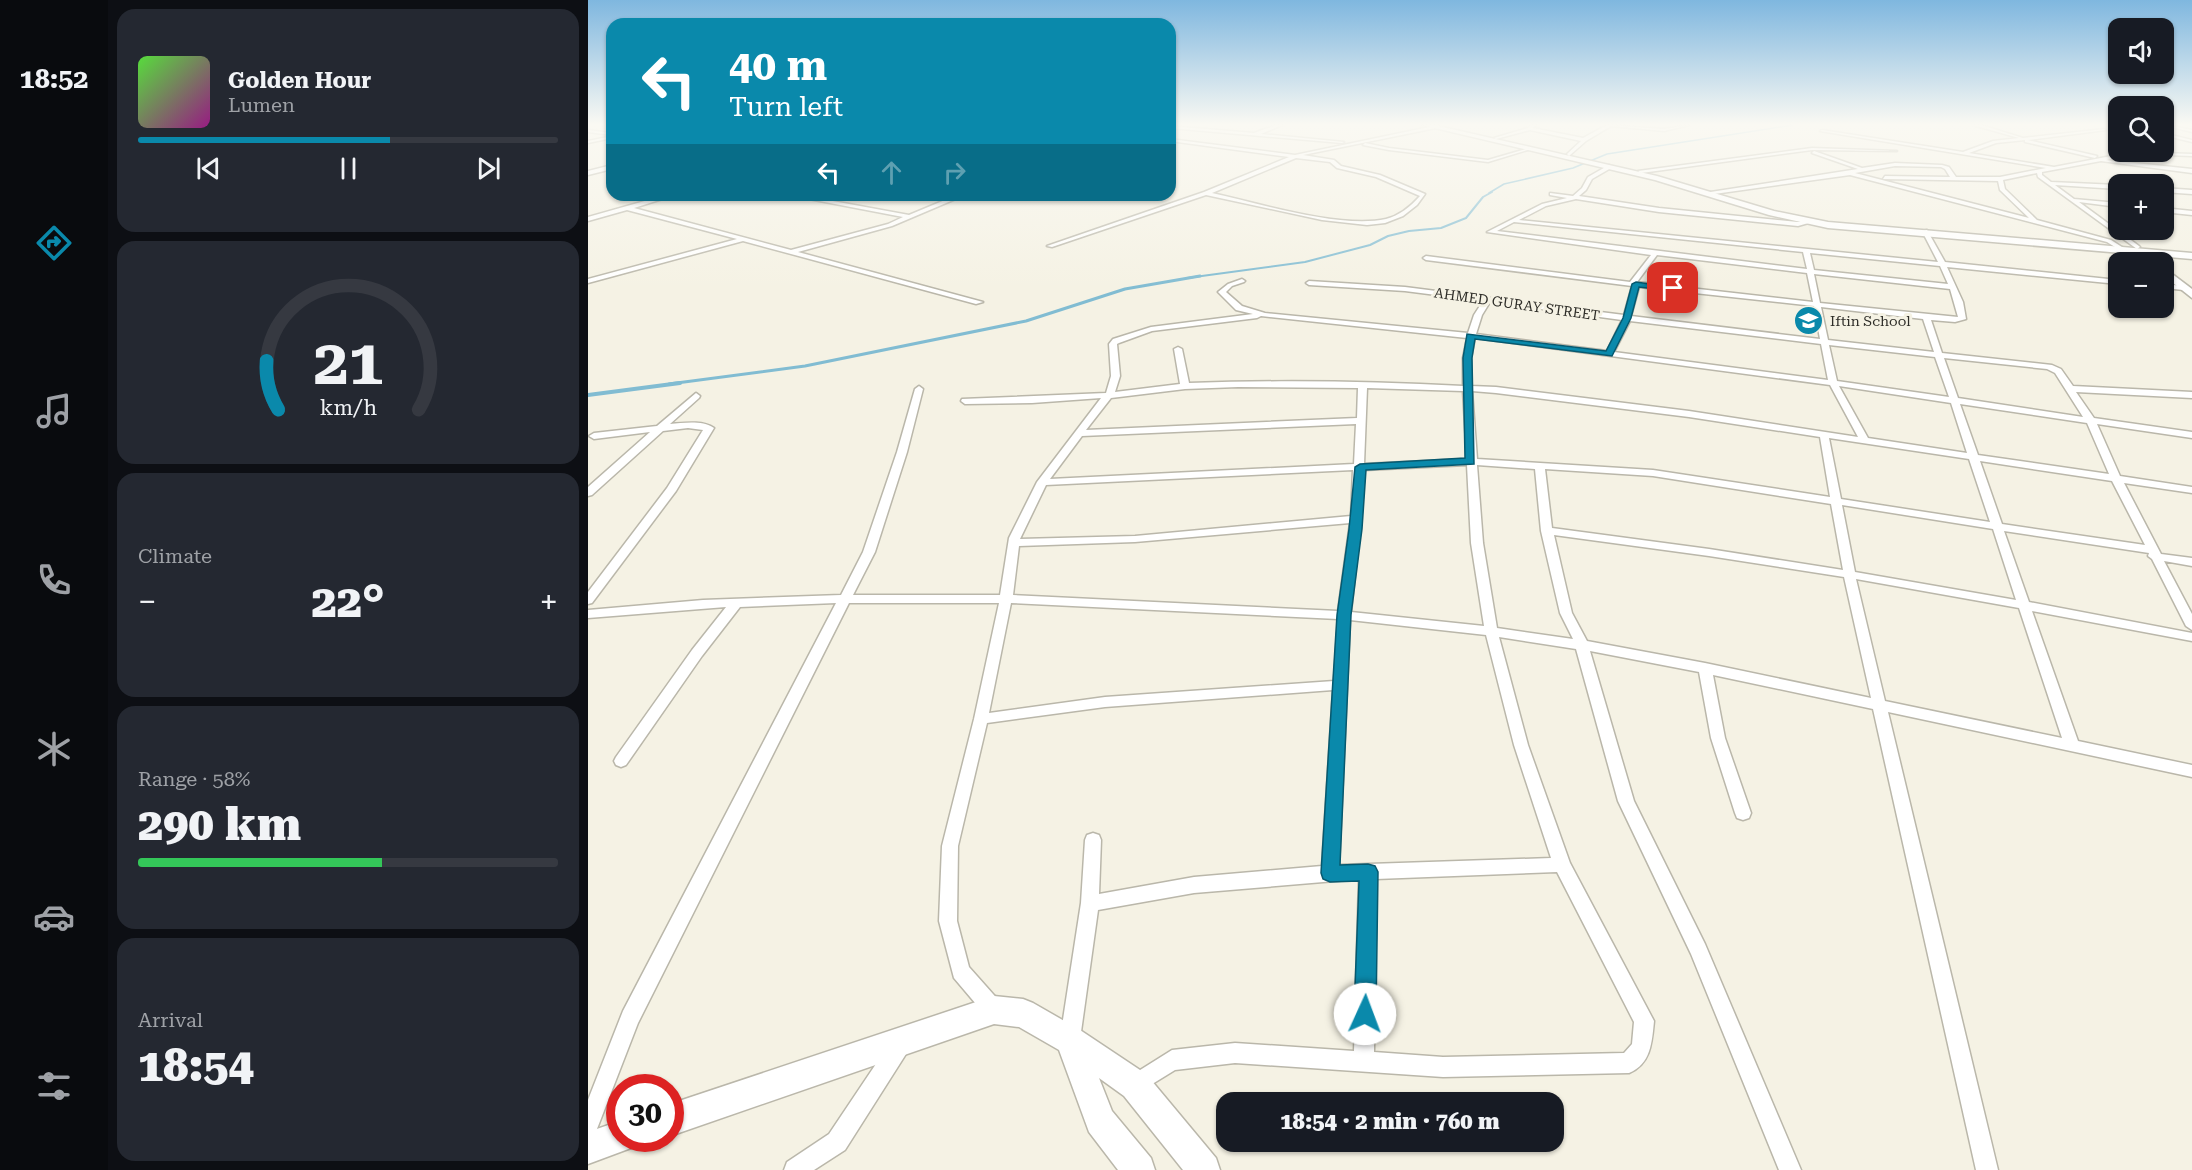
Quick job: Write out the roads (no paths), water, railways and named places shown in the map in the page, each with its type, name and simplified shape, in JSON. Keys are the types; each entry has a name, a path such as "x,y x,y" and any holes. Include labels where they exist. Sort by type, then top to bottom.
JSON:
{"main road":[{"path":"1660,180 1814,220 1925,233"},
{"path":"1669,180 1809,222 2192,254"},
{"path":"2140,249 2143,252"},
{"path":"2174,280 2188,292"},
{"path":"684,1115 994,1010 1023,1013 1070,1040 1135,1085 1204,1170"},
{"path":"1070,1040 1100,1121 1139,1170"},
{"path":"588,1148 606,1142"}],"street":[{"path":"1050,246 1206,193 1238,180"},
{"path":"1206,193 1362,223 1388,221 1402,215 1422,197 1408,188 1387,180"},
{"path":"1589,180 1584,189 1574,198 1544,205 1490,232 1655,254 1953,287"},
{"path":"1712,193 1804,180"},
{"path":"1875,180 2109,241 2120,248"},
{"path":"2000,180 2002,189 2036,222"},
{"path":"2045,180 2140,249"},
{"path":"2050,183 2108,186"},
{"path":"2174,191 2192,192"},
{"path":"1552,194 1706,216 1798,224 1809,222"},
{"path":"2074,200 2108,203"},
{"path":"588,219 652,201"},
{"path":"824,201 913,217"},
{"path":"789,252 847,238 913,217 949,201"},
{"path":"628,208 980,302"},
{"path":"2174,211 2192,213"},
{"path":"1516,221 2108,281"},
{"path":"1426,258 1634,284 1926,317 1962,319 1964,314 1953,287 1925,233"},
{"path":"588,281 742,239"},
{"path":"1806,249 1819,304 1833,383 1865,441"},
{"path":"1609,354 1627,318 1634,284 1655,254"},
{"path":"1242,281 1230,285 1222,292 1239,308 1265,315 1471,336 1833,383 2192,435"},
{"name":"AHMED GURAY STREET","path":"1309,283 1368,285 1939,354 2058,371 2091,421 2116,478 2192,626"},
{"path":"1135,1085 1172,1060 1235,1053 1443,1067 1629,1063 1642,1048 1644,1021 1562,865 1521,745 1491,631 1477,543 1467,388 1467,358 1471,336 1478,315 1488,300"},
{"path":"994,1010 962,972 948,921 950,846 981,719 1006,599 1014,543 1041,482 1102,402 1111,395 1116,385 1113,344 1116,341 1151,329 1265,315"},
{"path":"1926,317 2072,746"},
{"path":"1178,349 1185,386"},
{"path":"965,401 1032,400 1111,395 1185,386 1238,384 1467,388 1586,400 2192,490"},
{"path":"1330,873 1344,615 1356,519 1363,385"},
{"path":"588,1127 630,1018 869,552 902,452 919,389"},
{"path":"2072,389 2192,395"},
{"path":"588,494 696,396"},
{"path":"1079,433 1362,420"},
{"path":"588,600 672,489 709,428 688,425 594,436"},
{"path":"1824,435 1850,575 1879,706 1987,1170"},
{"path":"1041,482 1470,462 1653,473 1998,526 2192,562"},
{"path":"1540,466 1547,531 1566,613 1582,645 1626,801 1700,950 1790,1170"},
{"path":"1014,543 1135,539 1356,519"},
{"path":"1547,531 1650,543 1850,575 2192,637"},
{"path":"588,614 736,603 846,599 1006,599 1344,615 1491,631 1582,645 1705,668 2192,771"},
{"path":"621,761 697,653 736,603"},
{"path":"1705,668 1718,738 1743,813"},
{"path":"981,719 1105,702 1340,685"},
{"path":"1070,1040 1090,903 1093,840"},
{"path":"1090,903 1194,885 1330,873 1562,865"},
{"path":"1364,1062 1368,872"},
{"path":"795,1170 837,1142 903,1040"}],"waterway":[{"path":"1489,193 1504,184 1523,180"},
{"path":"1194,277 1305,262 1370,245 1388,236 1409,231 1441,228 1466,218 1483,197 1492,192"},
{"path":"1194,277 1200,276"},
{"path":"669,384 805,366 1026,321 1125,289 1194,277"},
{"path":"1187,278 1194,277"},
{"path":"588,395 680,383"}],"place":[{"name":"Iftin School","path":"1809,321"}]}
